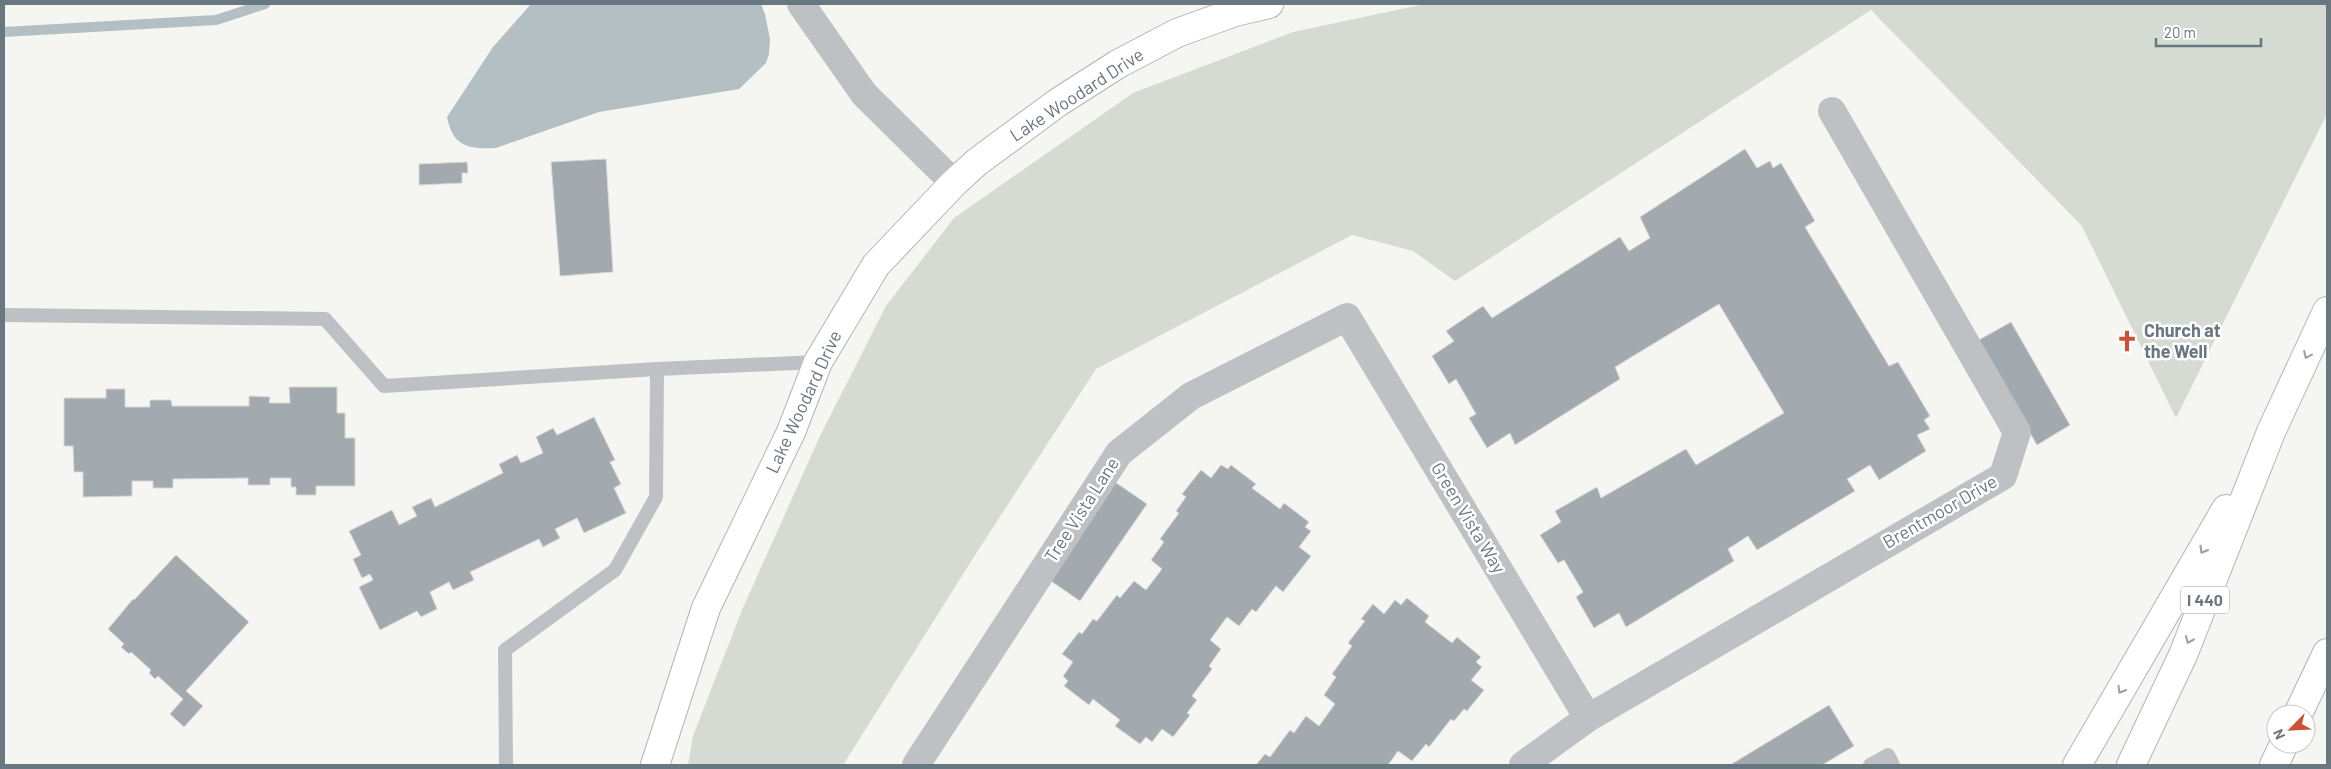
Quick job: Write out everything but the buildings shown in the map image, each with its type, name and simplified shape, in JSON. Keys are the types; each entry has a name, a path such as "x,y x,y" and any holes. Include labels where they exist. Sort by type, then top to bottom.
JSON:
{"main road":[{"name":"Lake Woodard Drive","path":"655,765 706,608 791,432 818,362 876,265 954,183 977,162 1058,103 1118,64 1177,33 1235,12 1269,4"},
{"name":"I 440","path":"2131,765 2183,655 2271,432 2327,311"},
{"path":"2077,765 2271,432"},
{"path":"2303,704 2327,653"},
{"path":"2314,704 2327,667"}],"street":[{"path":"801,4 864,94 954,183"},
{"name":"Brentmoor Drive","path":"1523,765 1588,718 2003,476 2016,432 1832,111"},
{"name":"Green Vista Way","path":"1348,317 1588,718"},
{"name":"Tree Vista Lane","path":"916,765 1119,453 1191,396 1348,317"}],"lane":[{"path":"4,315 325,319 384,386 657,369 818,362"},
{"path":"506,765 505,650 615,570 656,497 657,369"},
{"path":"1870,765 1888,755 1893,765"}],"shaded area":[{"path":"531,4 761,4 770,39 769,54 766,63 739,89 599,112 496,148 477,148 463,144 453,135 447,117 493,47"},
{"path":"1425,4 2327,4 2327,114 2176,418 2082,226 1871,10 1455,281 1413,251 1352,235 1096,369 977,552 843,765 688,765 693,736 742,610 820,436 886,306 954,218 1133,93 1293,32"}],"waterway":[{"path":"4,32 216,20 265,4"}],"place":[{"name":"Church at the Well","path":"2127,341"}]}
